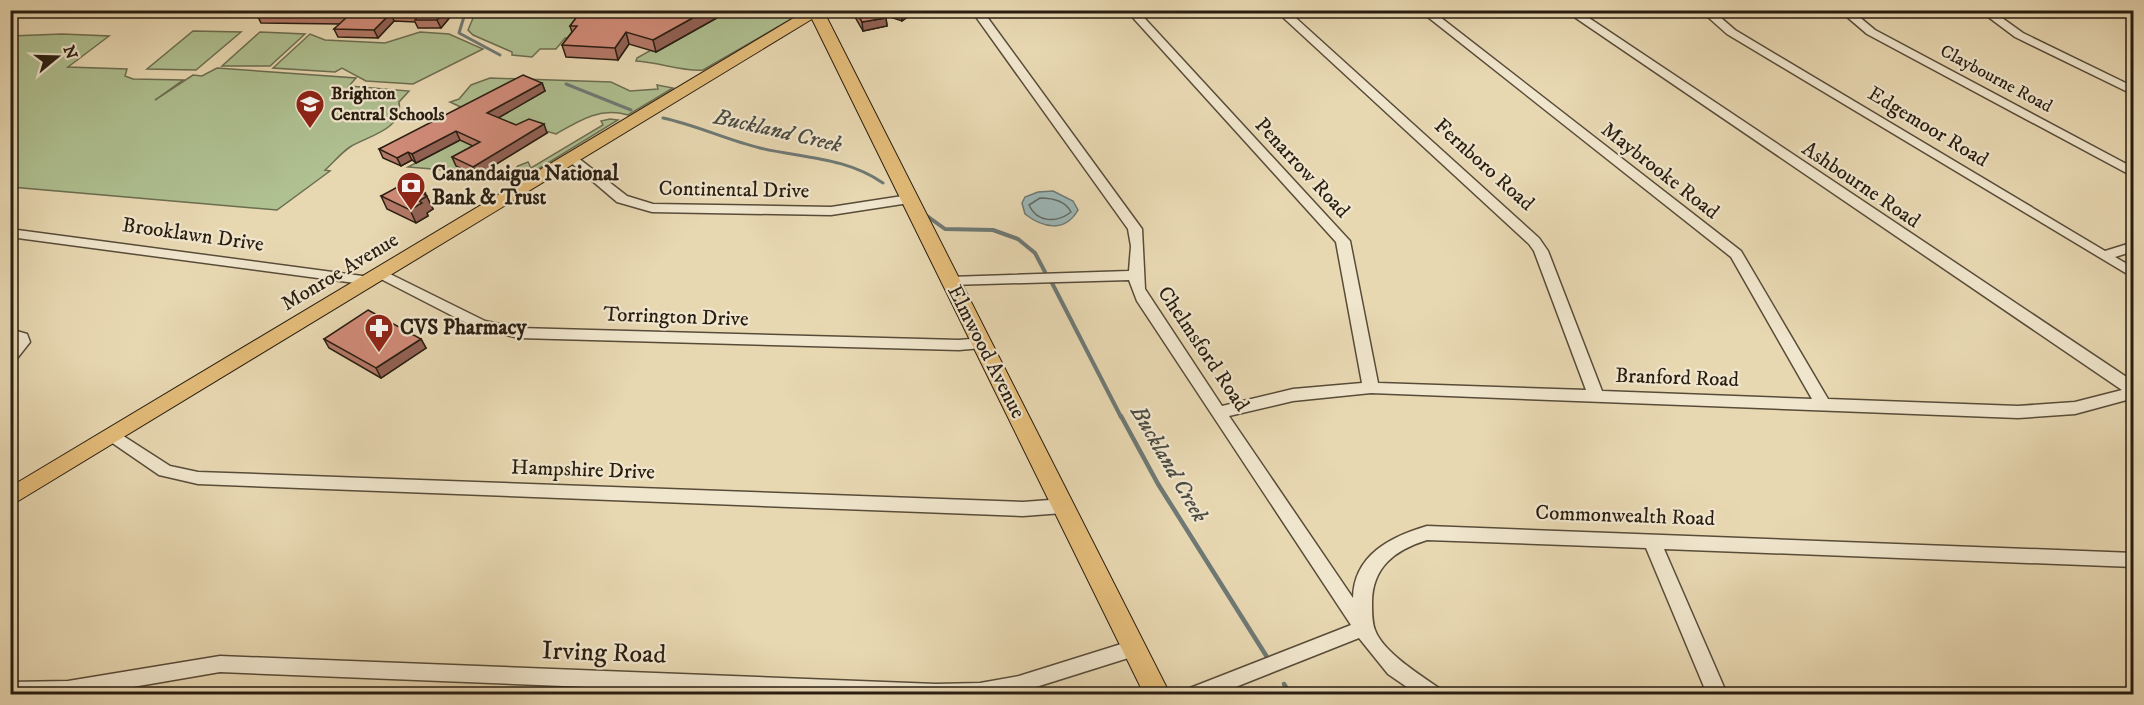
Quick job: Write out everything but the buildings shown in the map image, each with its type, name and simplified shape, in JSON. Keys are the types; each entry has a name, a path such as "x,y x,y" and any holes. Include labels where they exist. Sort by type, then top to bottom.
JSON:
{"main road":[{"name":"Monroe Avenue","path":"10,498 816,11"},
{"name":"Elmwood Avenue","path":"816,11 1157,694"}],"street":[{"name":"Chelmsford Road","path":"976,10 1136,228 1138,237 1135,284 1142,298 1373,643 1395,668 1432,694"},
{"name":"Penarrow Road","path":"1131,10 1343,241 1371,388"},
{"name":"Fernboro Road","path":"1280,10 1534,241 1541,252 1596,396"},
{"name":"Maybrooke Road","path":"1424,10 1736,254 1823,405"},
{"name":"Ashbourne Road","path":"1569,10 2133,391"},
{"name":"Edgemoor Road","path":"1704,10 1731,32 2133,274"},
{"name":"Claybourne Road","path":"1844,10 1871,32 2133,173"},
{"path":"1984,10 2009,29 2133,92"},
{"path":"2125,10 2133,17"},
{"name":"Continental Drive","path":"573,158 622,199 652,208 831,211 909,199"},
{"name":"Brooklawn Drive","path":"10,233 376,277"},
{"path":"2104,256 2133,246"},
{"path":"950,281 1135,275"},
{"name":"Torrington Drive","path":"376,277 481,325 519,333 959,345 982,343"},
{"path":"10,334 22,338 23,342 10,357"},
{"name":"Branford Road","path":"1220,412 1293,395 1371,388 2018,412 2075,408 2133,391"},
{"name":"Hampshire Drive","path":"114,436 165,471 198,478 1023,509 1063,506"},
{"name":"Commonwealth Road","path":"1365,628 1361,598 1366,575 1378,557 1387,549 1413,536 1440,532 2133,560"},
{"path":"1652,541 1717,694"},
{"path":"1197,694 1365,628"},
{"name":"Irving Road","path":"10,691 68,692 220,664 936,693 980,692 1019,685 1134,648"}],"green space":[{"path":"798,10 800,14 703,70 688,70 636,61 637,58 651,50 656,52 729,11"},
{"path":"476,11 632,11 573,38 565,38 556,49 540,49 532,57 512,55 512,52 473,35 468,30"},
{"path":"193,31 241,32 196,70 147,69"},
{"path":"260,32 305,34 270,66 222,66"},
{"path":"420,32 449,34 483,49 413,84 366,81 342,68 335,72 273,68 310,34 325,40 385,43"},
{"path":"62,34 109,36 68,67 127,69 125,76 133,79 183,80 155,100 193,75 202,76 217,68 356,78 349,86 409,91 399,102 399,112 390,126 347,149 325,170 330,171 277,210 11,187 11,36"},
{"path":"490,78 611,82 630,91 658,89 657,85 673,88 628,115 608,113 590,116 556,134 532,127 519,134 450,102 459,99 471,85"},
{"path":"618,120 517,182 514,181 512,172 518,166 528,162 531,168 603,125 601,121"},
{"path":"484,133 457,166 488,180 440,177 444,170 408,167 464,138"}],"water":[{"path":"1053,191 1073,201 1078,210 1067,222 1053,226 1046,225 1025,214 1022,203 1025,197 1038,192"}],"waterway":[{"name":"Buckland Creek","path":"466,10 459,33 500,55"},
{"name":"Buckland Creek","path":"566,84 631,110"},
{"name":"Buckland Creek","path":"663,118 760,148 839,163 869,174 883,183"},
{"name":"Buckland Creek","path":"927,216 945,229 993,230 1018,239 1035,253 1045,272"},
{"name":"Buckland Creek","path":"1052,283 1121,417"},
{"name":"Buckland Creek","path":"1121,416 1158,484 1267,657"},
{"name":"Buckland Creek","path":"1284,684 1290,694"}],"place":[{"name":"Brighton Central Schools","path":"310,130"},
{"name":"Canandaigua National Bank & Trust","path":"411,212"},
{"name":"CVS Pharmacy","path":"379,354"}]}
